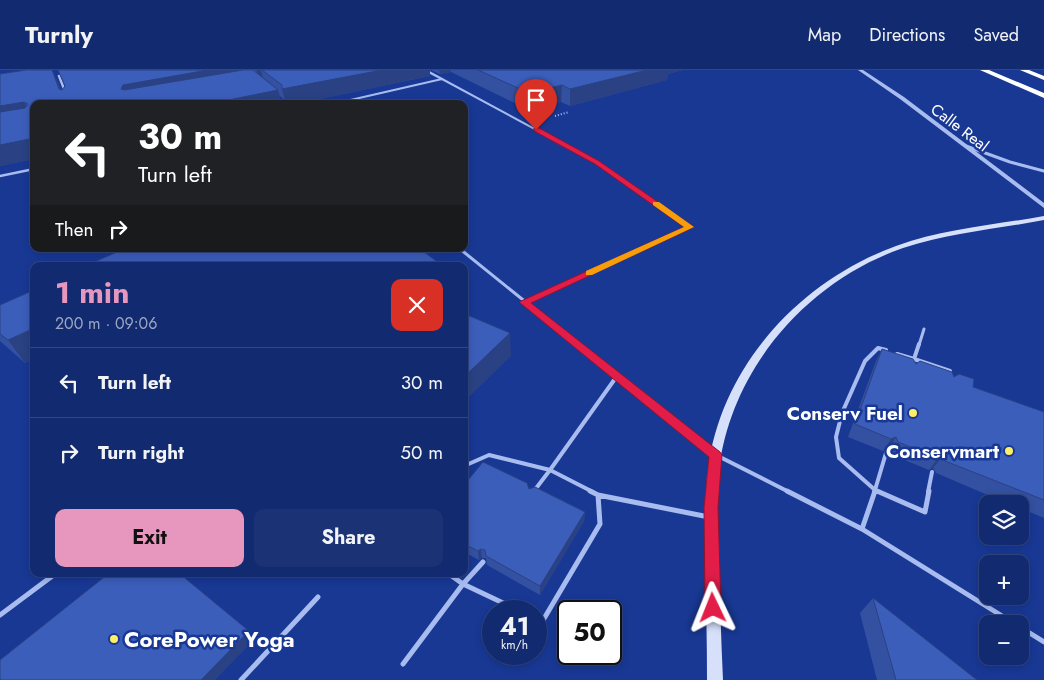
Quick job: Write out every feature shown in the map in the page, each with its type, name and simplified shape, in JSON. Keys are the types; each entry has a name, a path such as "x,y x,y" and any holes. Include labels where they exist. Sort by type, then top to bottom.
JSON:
{"highway":[{"path":"983,70 1044,96"},
{"path":"1023,70 1044,78"}],"main road":[{"path":"715,680 711,518 716,455 725,418 747,373 773,334 801,303 832,279 853,267 898,247 926,239 1044,218"}],"street":[{"path":"425,70 442,79"},
{"name":"Calle Real","path":"860,70 1044,206"},
{"path":"59,76 68,100"},
{"path":"962,144 1010,162 1044,171"}],"lane":[{"path":"52,77 67,74"},
{"path":"350,100 442,79 597,162 690,227 524,302"},
{"path":"0,176 30,170"},
{"path":"464,252 716,455 862,529 1001,615"},
{"path":"909,373 924,329"},
{"path":"932,472 925,512 875,490 839,458 836,437 842,413 865,361 878,348 950,371 948,378"},
{"path":"531,494 617,376"},
{"path":"862,529 886,453"},
{"path":"468,464 489,455 550,470 598,495 711,518"},
{"path":"547,614 600,524 598,495"},
{"path":"404,664 464,584 483,562"},
{"path":"0,615 51,577"},
{"path":"454,577 497,600"},
{"path":"240,680 318,597"},
{"path":"1029,633 1044,642"}],"building":[{"path":"26,70 52,70 59,89 62,90 65,86 58,70 208,70 123,85 121,89 124,90 243,70 253,70 278,90 229,100 30,100 30,139 0,145 0,112 25,108 28,104 24,102 0,106 0,74"},
{"path":"262,70 382,70 282,89 282,85"},
{"path":"478,70 647,70 570,89 562,85 529,93"},
{"path":"117,252 424,252 438,262 94,262"},
{"path":"30,292 30,330 8,340 0,334 0,305"},
{"path":"468,315 510,333 468,373"},
{"path":"882,349 913,359 916,364 920,361 952,372 954,377 959,374 974,379 973,387 1044,412 1044,500 945,461 943,456 938,458 898,442 896,437 891,439 855,424"},
{"path":"483,462 527,483 529,489 535,487 585,512 540,586 486,556 485,550 481,549 478,551 468,546 468,480"},
{"path":"104,577 184,577 249,631 201,680 0,680 0,660"},
{"path":"873,598 977,680 896,680"}],"slow traffic":[{"path":"589,273 690,227 656,203"}],"place":[{"name":"Conserv Fuel","path":"913,413"},
{"name":"Conservmart","path":"1009,451"},
{"name":"CorePower Yoga","path":"114,639"}],"route":[{"path":"536,130 597,162 690,227 524,302 716,455 711,507 713,608"}]}
